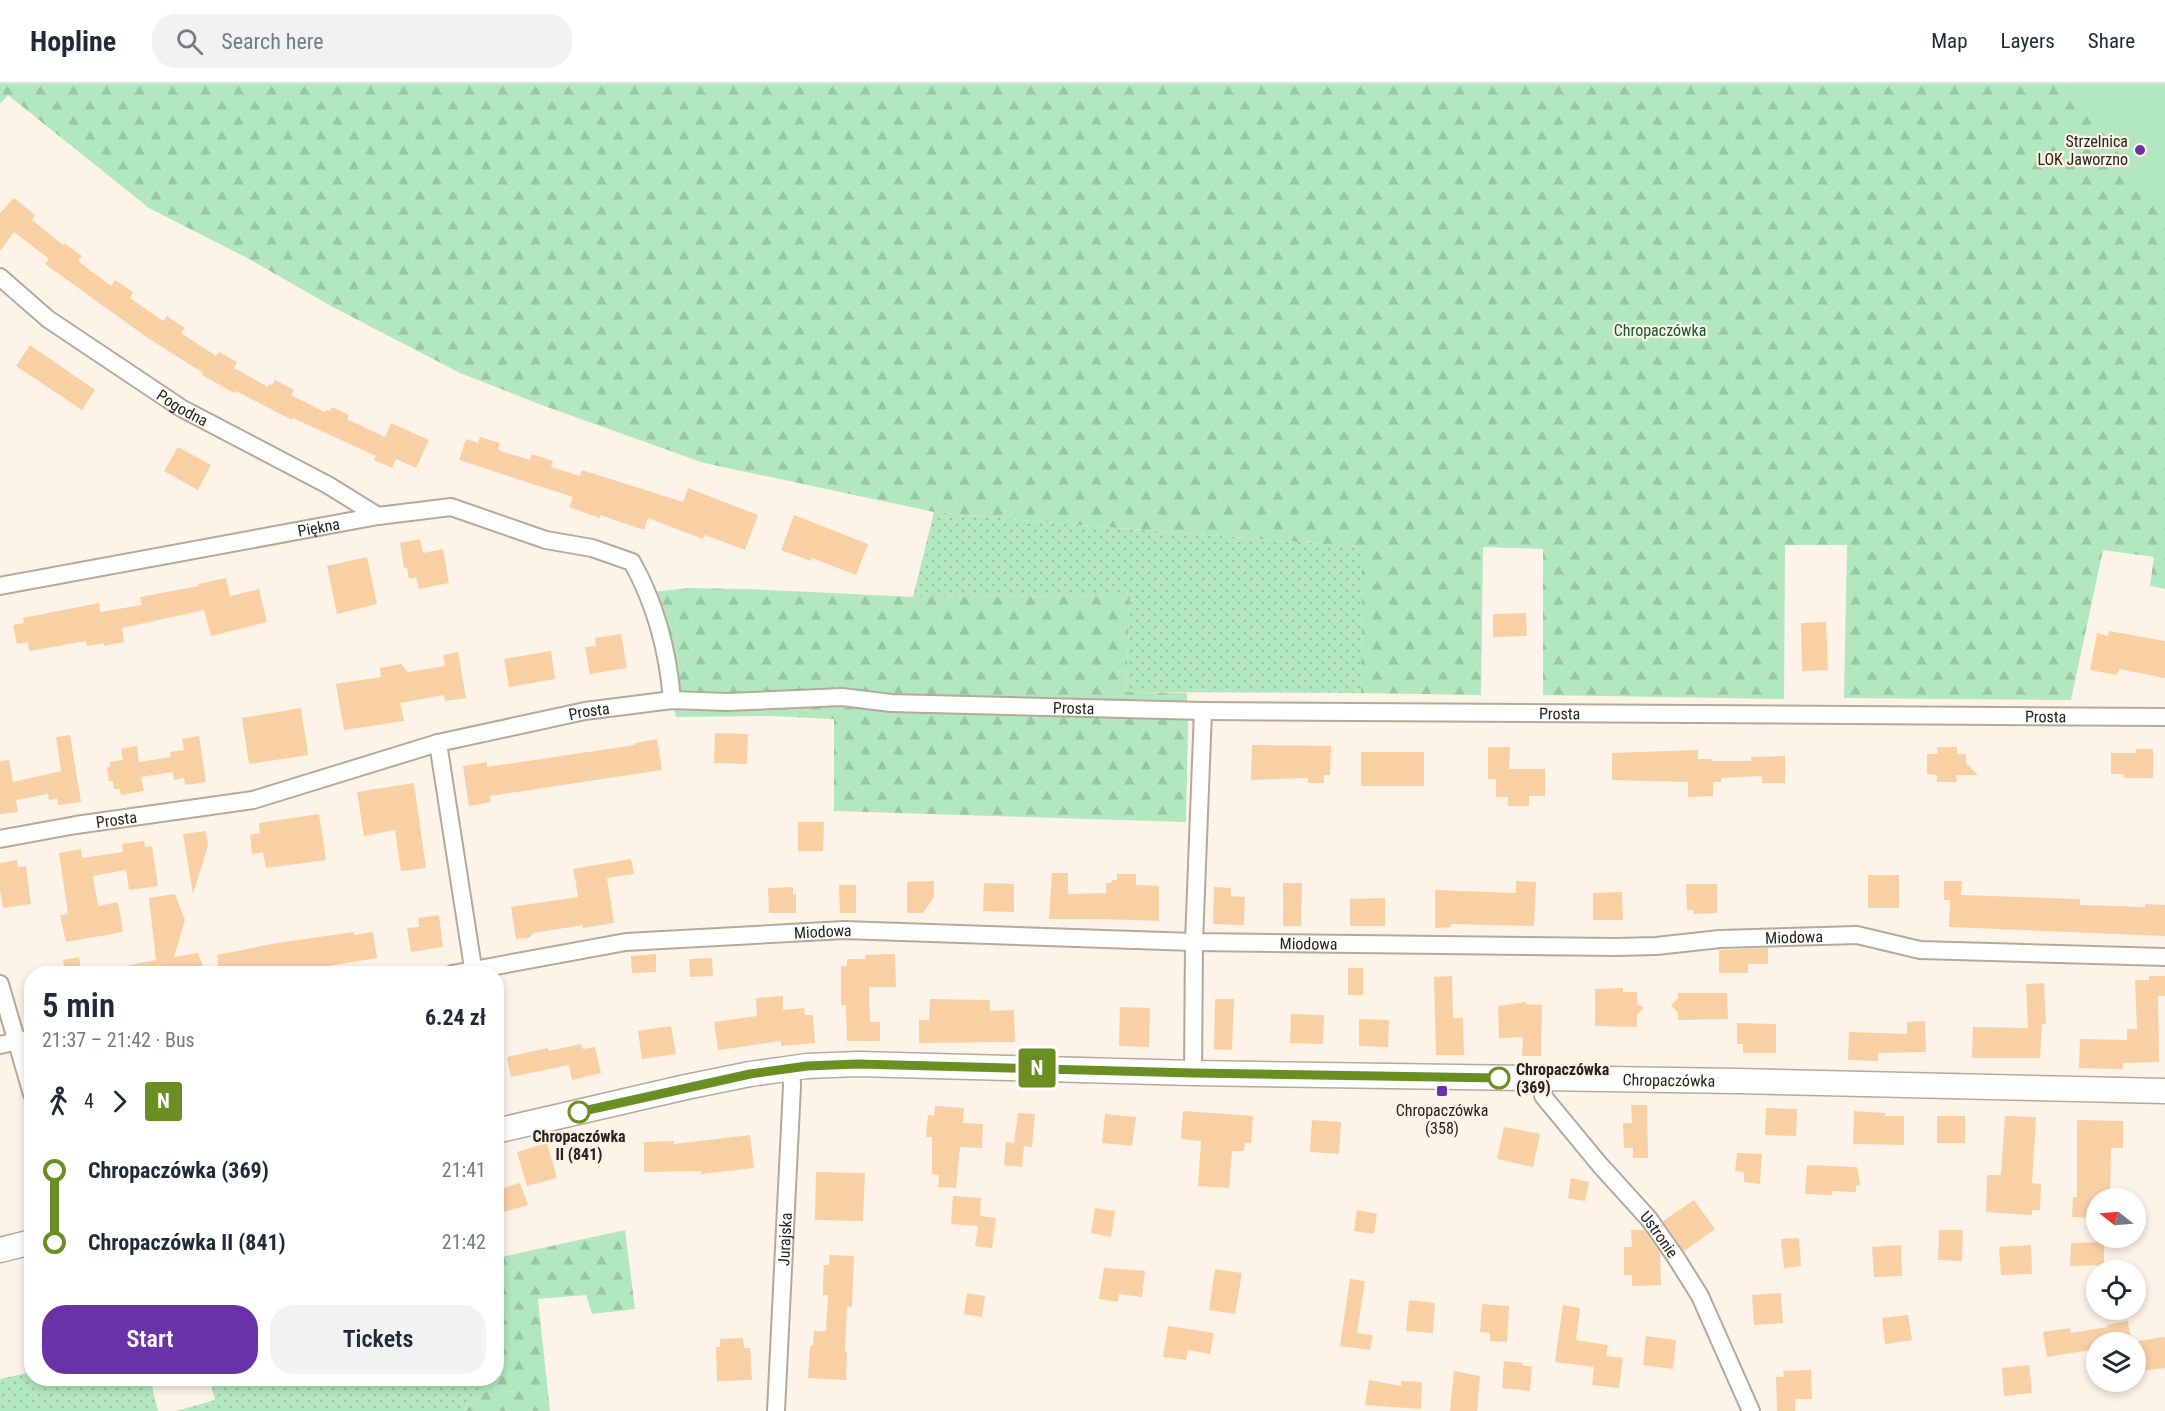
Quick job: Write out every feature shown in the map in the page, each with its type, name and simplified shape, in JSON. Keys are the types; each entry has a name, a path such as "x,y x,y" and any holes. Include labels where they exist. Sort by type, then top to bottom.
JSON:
{"street":[{"name":"Pogodna","path":"0,277 48,319 180,408 328,484 378,516"},
{"name":"Piękna","path":"0,586 378,516 451,507 546,540 592,548 632,561 649,593 669,666 672,700"},
{"name":"Prosta","path":"0,839 76,825 253,800 438,743 585,711 672,700 746,702 842,698 891,703 1203,711 2165,717"},
{"path":"1193,1073 1194,942 1203,711"},
{"path":"438,743 472,966"},
{"name":"Miodowa","path":"504,966 626,942 844,930 1194,942 1616,947 1656,946 1720,939 1857,935 1920,950 2165,957"},
{"path":"0,984 24,1068"},
{"name":"Chropaczówka","path":"504,1129 686,1087 791,1067 858,1064 1193,1073 2165,1091"},
{"name":"Jurajska","path":"776,1411 792,1097 791,1067"},
{"name":"Ustronie","path":"1543,1079 1543,1096 1600,1165 1649,1219 1675,1256 1704,1305 1751,1411"},
{"path":"0,1250 24,1244"}],"green space":[{"name":"Chropaczówka","path":"0,84 2165,84 2165,589 2150,586 2154,557 2103,550 2071,700 1844,698 1847,545 1785,545 1784,699 1543,695 1543,549 1483,547 1481,695 1361,693 1362,547 934,512 704,463 460,373 331,306 251,260 149,208 8,95 0,104"},
{"name":"Strzelnica LOK Jaworzno","path":"2066,84 2165,84 2165,215"},
{"path":"934,512 1362,547 1361,693 1126,692 1130,596 913,597"},
{"path":"691,588 913,597 1130,596 1126,692 1187,693 1186,822 834,811 834,719 772,716 676,717 639,593"},
{"path":"625,1230 635,1309 592,1314 586,1295 538,1299 550,1411 464,1411 486,1392 487,1386 504,1386 504,1256"},
{"path":"24,1374 24,1386 152,1386 158,1411 0,1411 0,1379"},
{"path":"212,1386 487,1386 486,1392 464,1411 176,1411 215,1400"}],"building":[{"path":"14,198 35,215 32,220 63,245 64,243 82,256 78,261 111,286 115,280 133,292 130,298 163,321 167,316 185,328 181,333 216,356 219,352 237,362 234,368 268,387 275,380 294,390 291,395 325,412 330,411 332,407 349,415 347,419 385,437 391,423 429,440 416,468 396,459 392,468 374,460 376,456 293,418 292,420 236,391 234,393 202,375 203,373 148,338 45,264 49,259 14,232 0,251 0,213"},
{"path":"30,345 95,390 82,410 16,366"},
{"path":"480,437 500,443 498,449 501,451 530,460 532,454 553,461 551,467 580,476 582,470 683,502 688,488 758,515 745,550 705,535 703,539 648,518 644,530 600,515 600,518 569,507 573,497 459,460 466,439 478,443"},
{"path":"178,447 211,465 198,490 164,471"},
{"path":"794,515 868,544 856,575 812,558 811,561 781,550"},
{"path":"420,539 423,553 443,549 449,583 419,589 416,577 409,579 407,568 404,568 400,543"},
{"path":"367,557 377,604 337,614 327,566"},
{"path":"226,578 230,596 259,589 267,622 211,636 204,610 122,628 124,642 104,646 104,643 87,646 86,641 29,651 28,642 17,644 13,625 24,623 23,618 99,603 100,612 142,605 140,597 199,586 198,584"},
{"path":"1526,613 1527,636 1493,637 1493,614"},
{"path":"1826,622 1828,670 1802,671 1801,623"},
{"path":"2109,631 2165,641 2165,678 2119,669 2117,675 2090,670 2097,633 2108,636"},
{"path":"621,634 627,668 590,674 585,647 596,646 595,638"},
{"path":"551,651 555,679 509,687 504,659"},
{"path":"458,652 466,698 445,701 444,695 400,703 404,721 344,730 336,684 381,677 380,668 401,664 408,672 445,666 443,655"},
{"path":"301,708 308,755 249,764 242,718"},
{"path":"715,733 748,734 747,764 714,763"},
{"path":"70,735 81,802 58,805 57,798 49,800 48,794 16,800 18,812 0,814 0,761 9,760 13,782 61,771 56,737"},
{"path":"199,736 206,782 185,785 184,778 174,780 173,772 141,777 144,791 121,795 120,789 114,789 113,781 109,781 107,767 110,767 110,762 123,760 121,749 137,746 139,762 171,757 170,752 184,750 182,739"},
{"path":"657,739 662,770 490,796 491,802 469,806 463,766 487,762 487,767 635,745 635,743"},
{"path":"1252,745 1331,746 1330,775 1324,775 1324,783 1308,783 1308,778 1251,780"},
{"path":"1488,747 1510,747 1509,769 1545,769 1545,796 1529,796 1529,806 1508,806 1508,797 1496,797 1496,779 1488,779"},
{"path":"1937,747 1957,747 1957,754 1966,754 1966,763 1978,775 1956,775 1957,782 1937,782 1937,775 1927,774 1927,754 1938,754"},
{"path":"2136,749 2153,749 2153,778 2124,778 2124,774 2111,774 2111,753 2136,753"},
{"path":"1698,750 1698,759 1712,759 1712,761 1751,761 1751,757 1785,756 1785,783 1762,783 1762,776 1721,778 1721,782 1713,782 1713,796 1688,797 1688,782 1612,780 1612,753"},
{"path":"1361,752 1424,752 1424,786 1361,786"},
{"path":"414,783 426,868 401,871 395,830 364,836 357,792"},
{"path":"319,814 326,860 266,868 263,852 252,854 250,835 260,833 259,823"},
{"path":"798,822 824,822 823,851 798,851"},
{"path":"206,831 208,846 193,894 183,834"},
{"path":"144,841 145,847 152,846 158,886 129,890 126,870 93,876 98,906 118,902 123,932 66,942 60,915 68,914 59,853 81,849 82,858 123,852 122,844"},
{"path":"631,859 634,874 607,878 614,923 583,928 583,925 533,933 529,938 516,939 511,907 578,897 576,884 578,883 576,883 573,869"},
{"path":"17,860 18,867 26,866 31,904 3,908 0,863"},
{"path":"1052,873 1068,873 1068,894 1106,893 1106,883 1117,880 1117,874 1136,874 1136,885 1159,886 1159,921 1049,919"},
{"path":"1868,875 1899,875 1899,908 1868,908"},
{"path":"934,881 934,897 923,913 907,913 907,882"},
{"path":"1516,881 1536,882 1534,926 1451,924 1451,927 1435,928 1435,890 1516,893"},
{"path":"1944,881 1962,881 1961,895 2080,899 2080,905 2145,907 2145,904 2165,905 2165,936 1949,927 1950,900 1944,900"},
{"path":"984,883 1014,884 1014,912 983,911"},
{"path":"1283,883 1302,883 1301,926 1283,926"},
{"path":"1686,884 1717,884 1717,913 1693,914 1694,910 1687,910"},
{"path":"839,885 856,885 856,913 840,913"},
{"path":"793,887 793,895 796,894 796,913 769,913 768,888"},
{"path":"1214,887 1231,888 1231,896 1245,897 1244,925 1213,924"},
{"path":"1622,892 1623,920 1593,920 1593,893"},
{"path":"175,894 185,920 174,957 198,953 203,966 129,966 156,960 149,898"},
{"path":"1385,898 1385,926 1350,926 1350,899"},
{"path":"439,915 443,947 411,952 407,928 419,927 418,918"},
{"path":"354,932 354,935 373,932 377,958 328,966 218,966 217,955 277,943"},
{"path":"1768,948 1768,964 1748,964 1748,973 1719,973 1719,950"},
{"path":"656,954 656,972 632,973 631,956"},
{"path":"895,954 896,987 869,987 870,1022 880,1022 880,1041 847,1041 846,1005 841,1005 841,966 847,966 847,959 865,959 865,955"},
{"path":"79,957 81,966 64,966 63,960"},
{"path":"712,958 713,976 690,977 689,959"},
{"path":"1348,968 1363,968 1363,995 1348,995"},
{"path":"1452,976 1453,1018 1463,1018 1464,1055 1436,1055 1434,977"},
{"path":"2149,976 2165,976 2165,996 2158,996 2159,1062 2123,1063 2123,1069 2079,1068 2080,1039 2127,1040 2127,1029 2137,1029 2135,980 2149,980"},
{"path":"2044,983 2046,1024 2042,1024 2040,1058 1972,1058 1973,1027 2028,1028 2026,984"},
{"path":"1623,988 1623,992 1637,992 1637,1004 1644,1008 1637,1014 1637,1027 1595,1026 1595,989"},
{"path":"1678,993 1727,993 1728,1019 1678,1020 1678,1013 1671,1005 1678,998"},
{"path":"783,996 783,1010 804,1008 805,1015 813,1015 815,1043 781,1046 781,1041 718,1050 714,1022 757,1016 756,998"},
{"path":"930,999 990,1000 990,1011 1014,1010 1015,1042 919,1043 919,1020 929,1020"},
{"path":"1215,999 1234,999 1232,1050 1214,1049"},
{"path":"1526,1002 1526,1004 1542,1005 1541,1056 1522,1056 1523,1037 1499,1038 1498,1006"},
{"path":"1120,1007 1150,1008 1149,1047 1119,1046"},
{"path":"1291,1014 1324,1015 1323,1044 1290,1043"},
{"path":"1359,1019 1389,1020 1388,1047 1359,1046"},
{"path":"1925,1021 1926,1052 1878,1053 1878,1061 1848,1060 1849,1032 1907,1034 1907,1022"},
{"path":"1737,1023 1776,1024 1776,1053 1743,1053 1743,1044 1737,1044"},
{"path":"671,1026 676,1054 642,1059 638,1031"},
{"path":"581,1044 583,1049 595,1047 601,1073 572,1080 569,1065 511,1077 507,1057"},
{"path":"1631,1105 1647,1105 1648,1158 1633,1158 1633,1148 1624,1148 1623,1123 1632,1123"},
{"path":"935,1106 964,1108 963,1123 983,1124 982,1148 960,1147 956,1188 938,1187 939,1175 932,1174 932,1137 926,1137 928,1115 934,1116"},
{"path":"1766,1108 1797,1109 1796,1136 1765,1135"},
{"path":"1183,1111 1253,1116 1251,1143 1245,1143 1244,1151 1232,1151 1229,1188 1198,1186 1201,1141 1181,1139"},
{"path":"1854,1111 1885,1113 1885,1116 1904,1116 1904,1145 1853,1144"},
{"path":"1018,1113 1035,1114 1032,1147 1024,1146 1022,1167 1004,1165 1006,1142 1014,1143"},
{"path":"1105,1114 1136,1117 1132,1146 1102,1143"},
{"path":"1937,1116 1965,1116 1965,1143 1937,1143"},
{"path":"2005,1116 2036,1117 2032,1183 2041,1184 2040,1210 2032,1210 2032,1215 1986,1212 1987,1175 2001,1175"},
{"path":"1312,1120 1341,1122 1339,1154 1310,1152"},
{"path":"2077,1120 2123,1121 2123,1148 2111,1148 2110,1188 2086,1188 2086,1218 2072,1217 2073,1197 2077,1197"},
{"path":"1504,1127 1540,1134 1533,1167 1497,1159"},
{"path":"750,1135 754,1168 701,1174 701,1171 644,1172 644,1142 674,1141 674,1144"},
{"path":"547,1143 557,1178 527,1186 517,1152"},
{"path":"1737,1153 1762,1154 1760,1184 1744,1182 1744,1172 1735,1171"},
{"path":"1807,1165 1857,1167 1860,1185 1856,1186 1856,1192 1832,1191 1832,1195 1805,1194"},
{"path":"816,1172 865,1173 863,1221 815,1220"},
{"path":"1571,1178 1589,1182 1585,1201 1568,1198"},
{"path":"520,1183 528,1205 504,1212 504,1188"},
{"path":"953,1196 981,1198 980,1216 996,1218 992,1248 975,1246 978,1226 951,1224"},
{"path":"1694,1200 1715,1229 1684,1251 1663,1221"},
{"path":"1095,1208 1115,1211 1111,1237 1091,1233"},
{"path":"1357,1210 1377,1214 1374,1234 1354,1231"},
{"path":"1631,1230 1644,1230 1660,1253 1661,1285 1632,1286 1632,1275 1624,1275 1624,1247 1632,1247"},
{"path":"1939,1230 1963,1230 1962,1261 1938,1260"},
{"path":"1799,1238 1801,1266 1784,1268 1781,1239"},
{"path":"2071,1243 2086,1243 2086,1248 2104,1248 2104,1260 2086,1260 2086,1266 2070,1266"},
{"path":"1901,1245 1902,1276 1874,1277 1872,1247"},
{"path":"2031,1245 2032,1274 2001,1275 1999,1247"},
{"path":"830,1255 854,1256 852,1307 847,1306 846,1380 808,1378 810,1346 813,1346 814,1331 826,1331 828,1295 823,1295 823,1280 824,1265 829,1265"},
{"path":"1104,1268 1145,1271 1142,1297 1119,1294 1118,1302 1099,1299"},
{"path":"1215,1269 1242,1273 1235,1314 1209,1310"},
{"path":"1350,1279 1365,1281 1357,1333 1373,1335 1370,1350 1340,1346"},
{"path":"967,1293 985,1296 982,1317 964,1314"},
{"path":"1781,1293 1783,1323 1754,1325 1752,1295"},
{"path":"1409,1300 1435,1303 1433,1333 1406,1331"},
{"path":"1482,1304 1509,1306 1507,1342 1490,1341 1490,1333 1480,1332"},
{"path":"1563,1305 1580,1308 1576,1340 1608,1345 1606,1356 1623,1358 1619,1388 1592,1385 1594,1367 1555,1362"},
{"path":"1908,1315 1912,1340 1885,1344 1882,1318"},
{"path":"2128,1321 2130,1332 2086,1332 2086,1351 2047,1357 2043,1332 2070,1328 2071,1333 2108,1327 2107,1325"},
{"path":"1168,1326 1214,1333 1210,1354 1188,1350 1186,1360 1163,1357"},
{"path":"1646,1336 1676,1340 1673,1369 1643,1365"},
{"path":"2165,1337 2165,1368 2146,1370 2146,1340"},
{"path":"743,1338 744,1348 750,1348 752,1380 717,1381 716,1347 720,1347 720,1339"},
{"path":"1504,1361 1532,1366 1530,1391 1502,1388"},
{"path":"2029,1365 2032,1393 2004,1396 2002,1368"},
{"path":"1811,1370 1812,1399 1795,1399 1795,1411 1777,1411 1776,1377 1784,1377 1783,1371"},
{"path":"1454,1371 1480,1376 1477,1411 1450,1411"},
{"path":"1369,1380 1401,1386 1401,1381 1422,1382 1421,1409 1365,1405"}],"bus line":[{"name":"N","path":"579,1112 750,1074 819,1065 1032,1067 1193,1073 1499,1078"}],"place":[{"name":"Strzelnica LOK Jaworzno","path":"2140,150"},
{"name":"Chropaczówka (369)","path":"1499,1078"},
{"name":"Chropaczówka (358)","path":"1442,1091"},
{"name":"Chropaczówka II (841)","path":"579,1112"}]}
